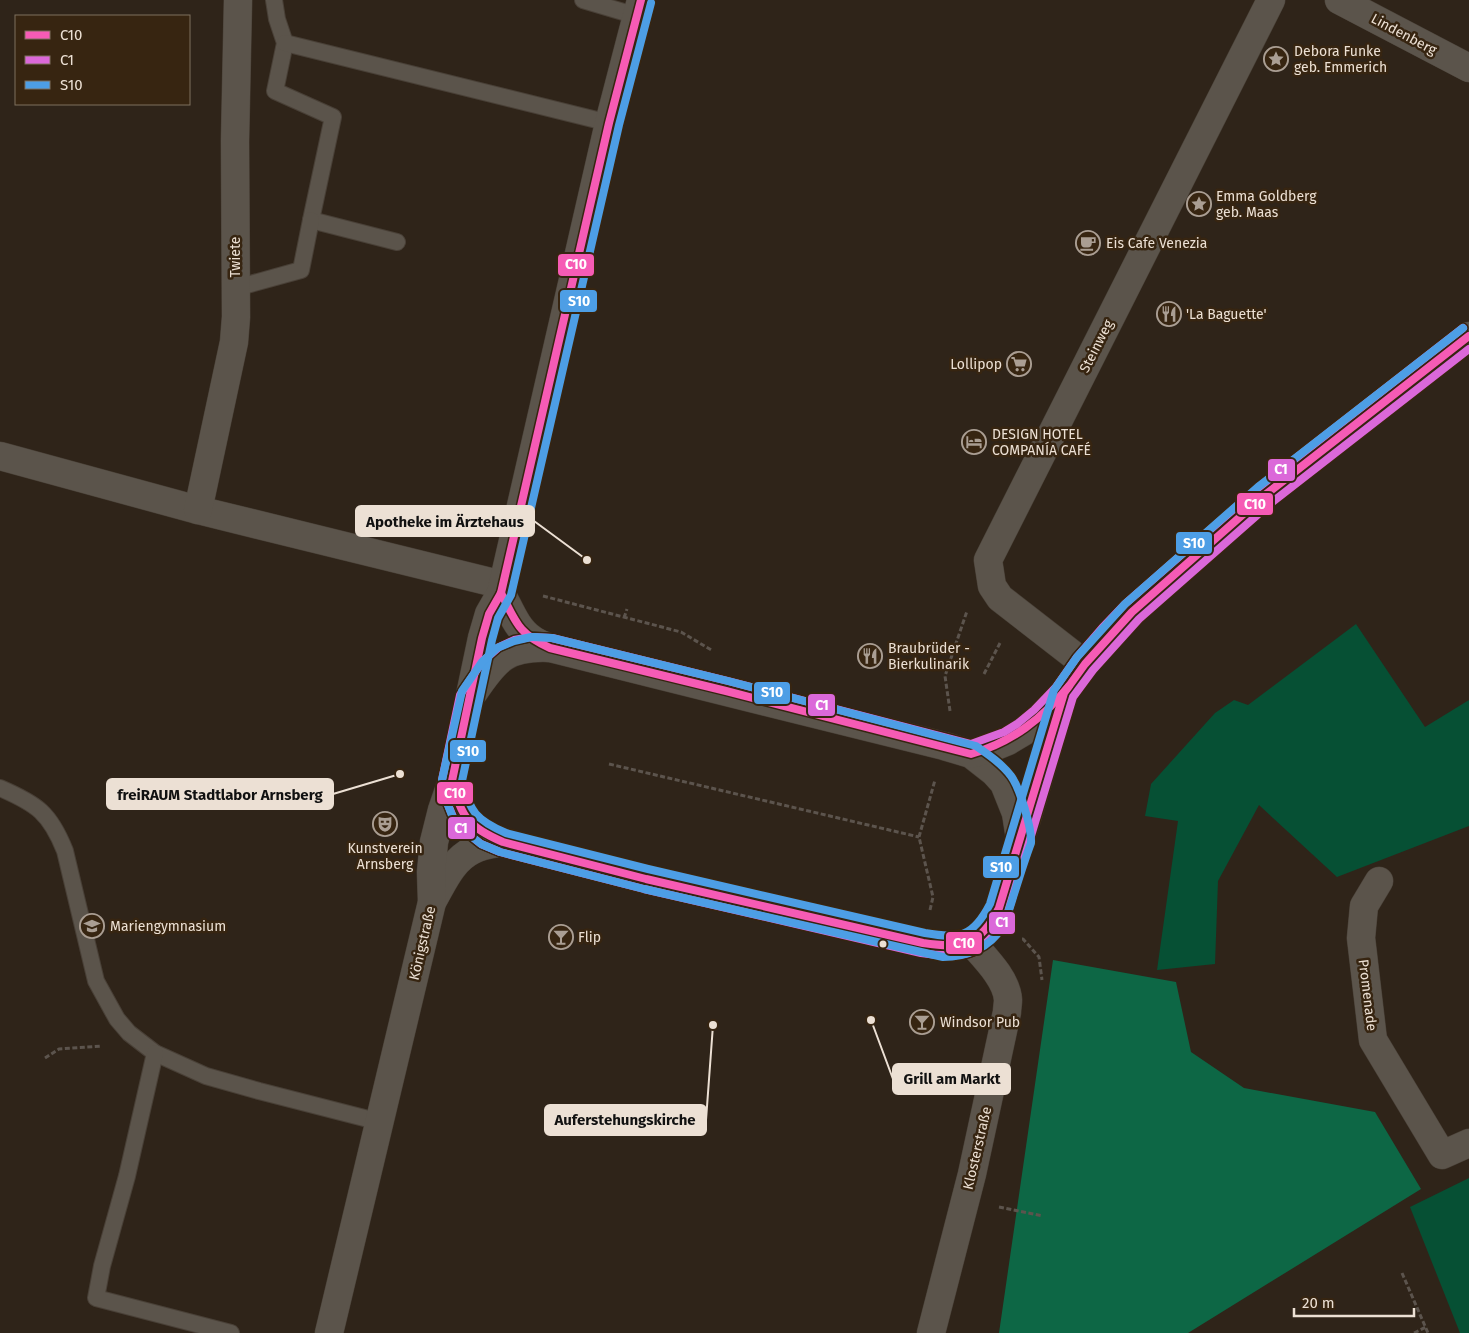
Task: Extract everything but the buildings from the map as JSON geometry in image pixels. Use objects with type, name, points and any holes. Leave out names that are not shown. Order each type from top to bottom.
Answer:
[{"type":"street","name":"Twiete","points":[[198,510],[234,342],[236,317],[235,141],[238,0]]},
{"type":"street","name":"Steinweg","points":[[1085,664],[1000,598],[992,586],[988,560],[1271,0]]},
{"type":"street","name":"Lindenberg","points":[[1339,0],[1469,68]]},
{"type":"street","name":"Königstraße","points":[[329,1333],[432,902],[431,872],[434,842],[452,781],[482,638],[489,614],[502,589],[609,123],[639,8]]},
{"type":"street","points":[[971,754],[986,750],[1008,740],[1023,732],[1041,717],[1064,693],[1085,664],[1132,612],[1265,495],[1469,336]]},
{"type":"street","points":[[0,456],[502,589],[514,619],[522,631],[532,640],[550,648],[971,754],[994,772],[1004,783],[1016,813],[1021,840]]},
{"type":"street","points":[[470,697],[490,668],[504,656],[517,650],[533,647],[550,648]]},
{"type":"street","points":[[452,781],[463,817],[486,836],[503,842],[646,879],[923,943],[945,947],[958,946],[971,942],[985,932],[993,922],[999,908],[1064,693]]},
{"type":"street","points":[[432,902],[448,873],[459,858],[482,846],[503,842]]},
{"type":"street","name":"Promenade","points":[[1379,881],[1364,906],[1361,938],[1373,1040],[1442,1155],[1469,1143]]},
{"type":"street","name":"Klosterstraße","points":[[931,1333],[972,1174],[1007,1012],[1008,998],[1004,984],[971,942]]},
{"type":"lane","points":[[236,288],[300,270],[333,117],[275,90],[285,43],[276,20],[274,0]]},
{"type":"lane","points":[[583,0],[639,8]]},
{"type":"lane","points":[[285,43],[609,123]]},
{"type":"lane","points":[[311,220],[397,242]]},
{"type":"lane","points":[[0,788],[36,806],[49,819],[58,833],[66,851],[96,981],[117,1019],[129,1032],[155,1053],[206,1076],[380,1122]]},
{"type":"lane","points":[[155,1053],[127,1176],[102,1266],[96,1298],[231,1333]]},
{"type":"path","points":[[502,589],[681,632],[721,656]]},
{"type":"path","points":[[923,943],[933,897],[919,837],[951,717],[945,676],[968,608]]},
{"type":"path","points":[[624,618],[627,609]]},
{"type":"path","points":[[984,674],[1000,642]]},
{"type":"path","points":[[609,764],[919,837]]},
{"type":"path","points":[[45,1058],[59,1049],[108,1046],[129,1032]]},
{"type":"path","points":[[994,1206],[1043,1216]]},
{"type":"path","points":[[1402,1273],[1428,1333]]},
{"type":"path","points":[[1414,1333],[1426,1327]]},
{"type":"green space","points":[[1356,624],[1425,727],[1469,700],[1469,826],[1337,877],[1259,805],[1218,881],[1215,964],[1157,970],[1178,821],[1145,816],[1151,784],[1215,713],[1234,700],[1248,705]]},
{"type":"green space","points":[[1053,960],[1176,982],[1191,1052],[1244,1088],[1375,1112],[1421,1189],[1188,1333],[999,1333]]},
{"type":"green space","points":[[1469,1178],[1469,1333],[1460,1333],[1410,1207]]},
{"type":"transit line","name":"C10","points":[[641,0],[609,123],[501,593],[489,614],[482,638],[452,781],[459,804],[468,819],[474,826],[503,842],[646,879],[923,943],[960,945],[969,942],[985,930],[999,908],[1064,693],[1085,664],[1132,612],[1265,495],[1469,336]]},
{"type":"transit line","name":"S10","points":[[651,3],[619,125],[511,595],[498,618],[492,640],[462,781],[468,800],[476,814],[488,824],[506,833],[648,869],[925,933],[948,936],[964,933],[978,923],[990,904],[1054,690],[1077,657],[1125,604],[1258,487],[1463,328]]},
{"type":"transit line","name":"C1","points":[[1463,328],[1259,487],[1125,604],[1077,657],[1056,687],[1034,710],[1004,732],[971,744],[552,638],[531,637],[514,640],[499,647],[482,662],[460,695],[442,780],[446,800],[456,824],[481,844],[500,852],[644,889],[921,953],[951,955],[974,951],[992,937],[1008,912],[1073,697],[1093,670],[1139,619],[1271,503],[1469,349]]},
{"type":"transit line","name":"C10","points":[[501,593],[524,632],[539,643],[550,648],[971,754],[1000,743],[1025,728],[1048,709],[1069,686]]},
{"type":"transit line","name":"S10","points":[[531,637],[497,648],[482,662],[462,691],[442,780],[446,800],[455,823],[481,844],[500,852],[644,889],[943,957],[952,957],[977,950],[991,941],[1002,927],[1031,843],[1030,828],[1025,809],[1011,776],[990,756],[976,746],[728,681],[552,638],[534,637]]},
{"type":"place","name":"Debora Funke geb. Emmerich","points":[[1276,59]]},
{"type":"place","name":"Emma Goldberg geb. Maas","points":[[1199,204]]},
{"type":"place","name":"Eis Cafe Venezia","points":[[1088,243]]},
{"type":"place","name":"'La Baguette'","points":[[1169,314]]},
{"type":"place","name":"Lollipop","points":[[1019,364]]},
{"type":"place","name":"DESIGN HOTEL COMPANÍA CAFÉ","points":[[974,442]]},
{"type":"place","name":"Apotheke im Ärztehaus","points":[[587,560]]},
{"type":"place","name":"Braubrüder - Bierkulinarik","points":[[870,656]]},
{"type":"place","name":"freiRAUM Stadtlabor Arnsberg","points":[[400,774]]},
{"type":"place","name":"Kunstverein Arnsberg","points":[[385,824]]},
{"type":"place","name":"Mariengymnasium","points":[[92,926]]},
{"type":"place","name":"Flip","points":[[561,937]]},
{"type":"place","name":"Grill am Markt","points":[[871,1020]]},
{"type":"place","name":"Windsor Pub","points":[[922,1022]]},
{"type":"place","name":"Auferstehungskirche","points":[[713,1025]]}]
